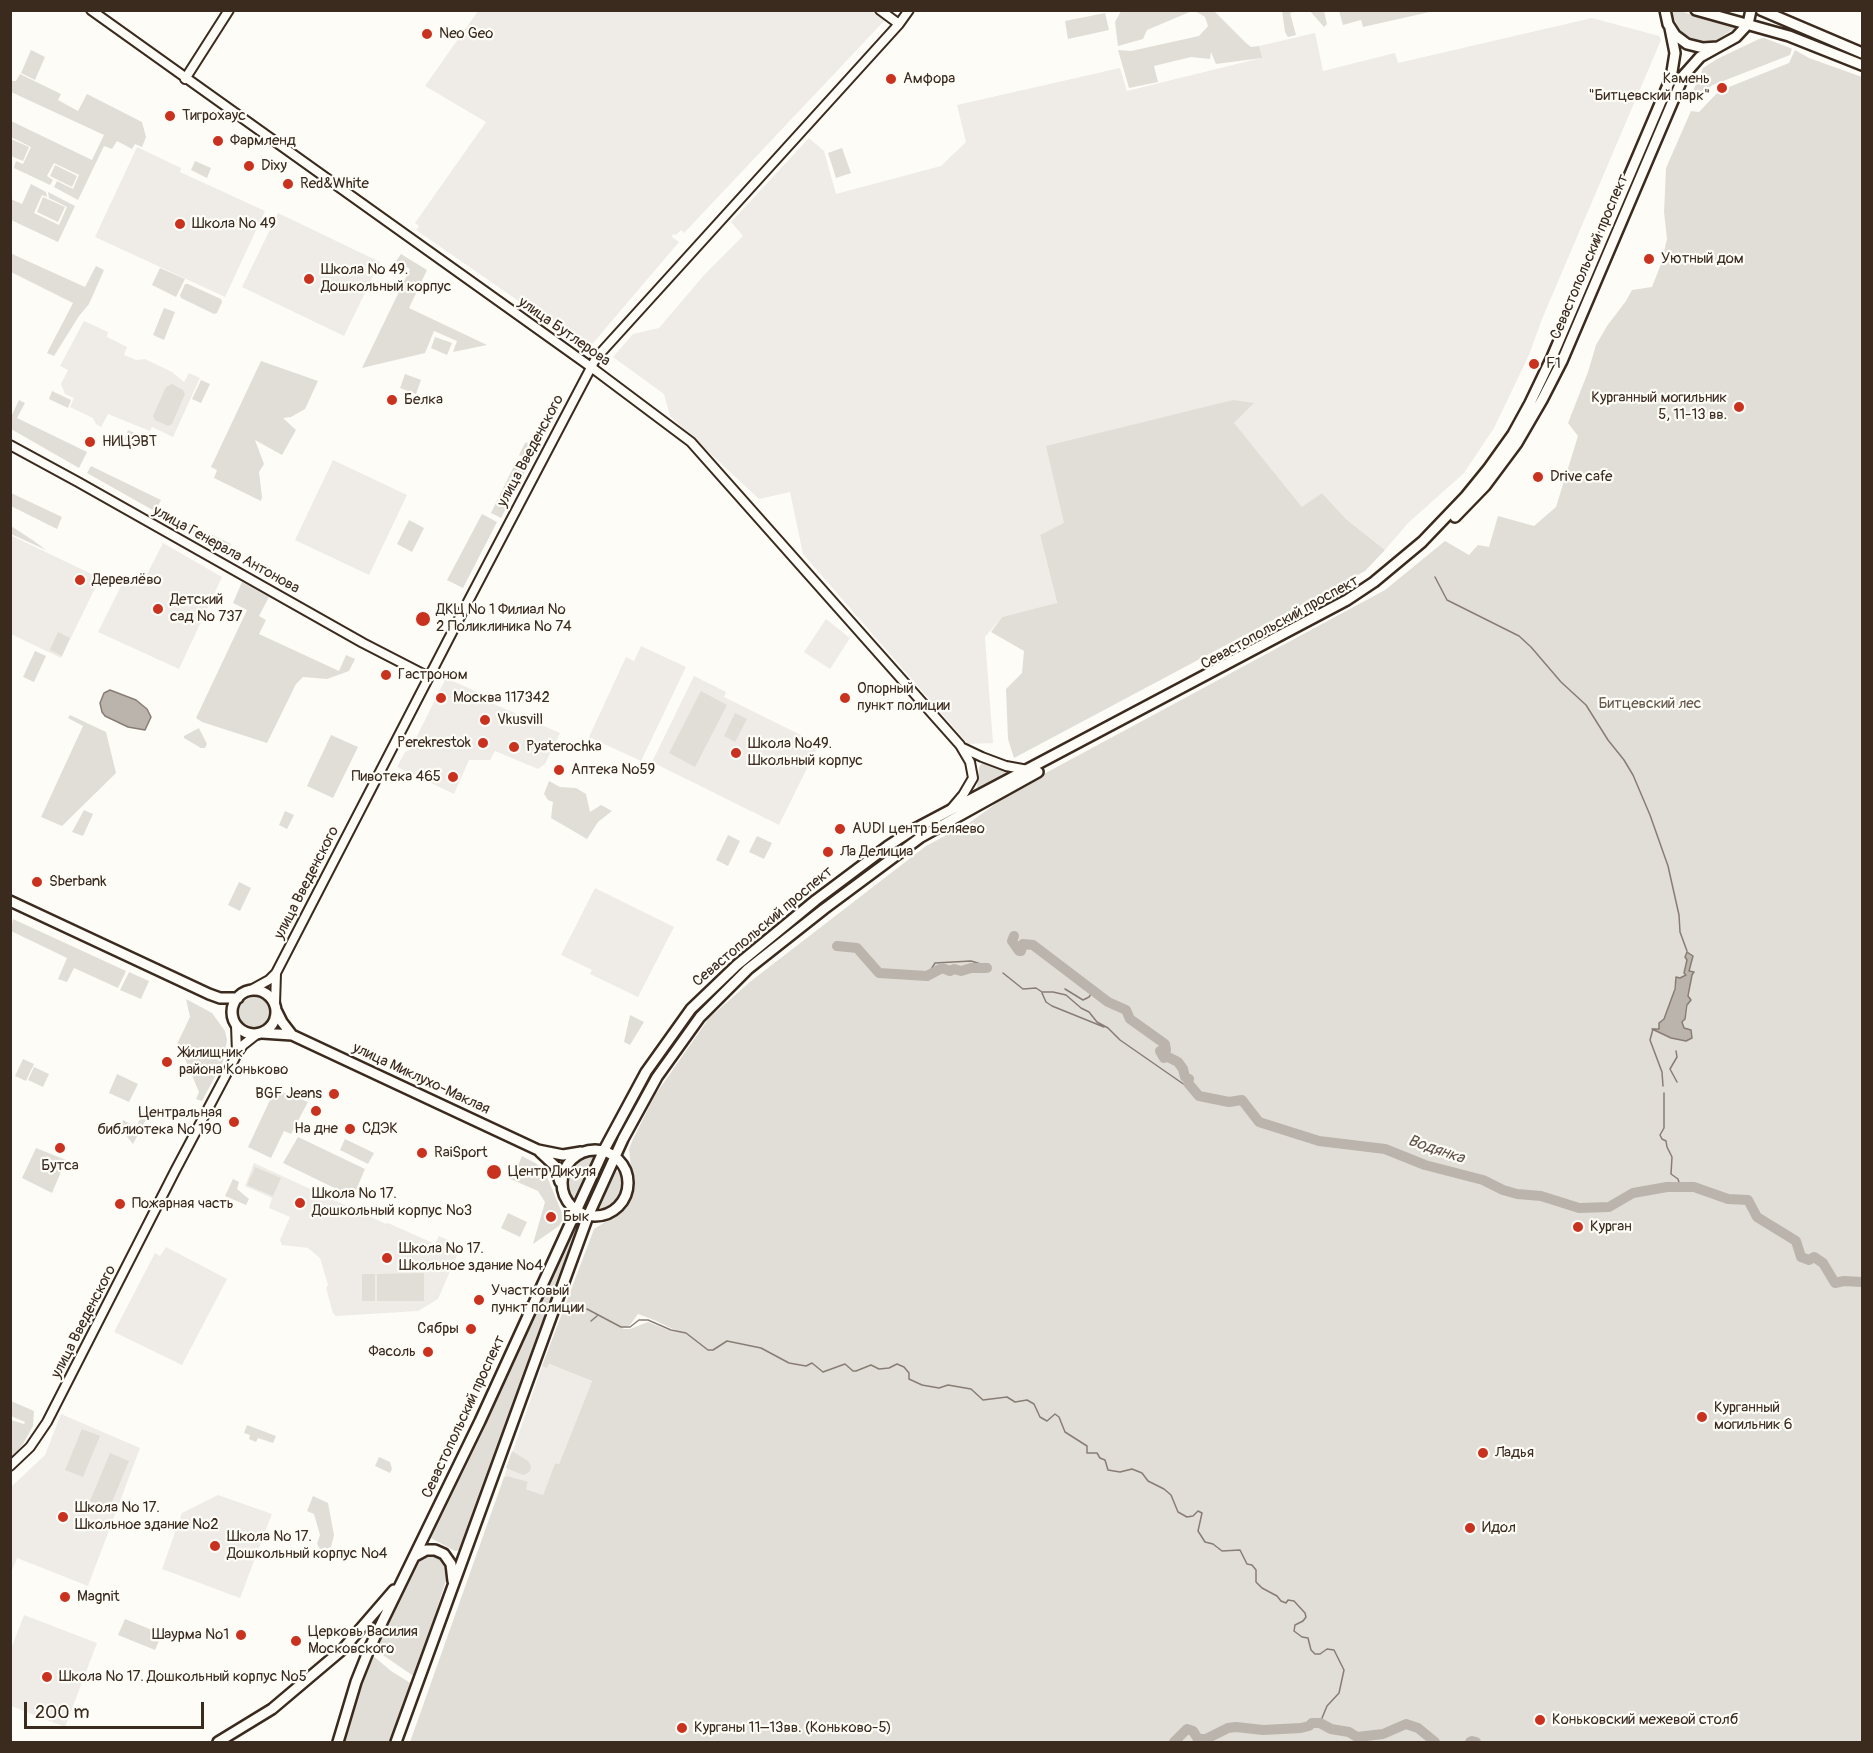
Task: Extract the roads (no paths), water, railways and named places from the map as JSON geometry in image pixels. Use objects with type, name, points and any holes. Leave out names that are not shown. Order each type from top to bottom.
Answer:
[{"type":"main road","name":"Севастопольский проспект","points":[[338,1743],[356,1682],[480,1421],[604,1150],[646,1072],[691,1009],[737,965],[888,846],[951,810],[1347,600],[1374,582],[1422,542],[1466,496],[1513,434],[1552,357],[1671,78],[1676,53],[1665,10]]},
{"type":"main road","points":[[1696,10],[1789,36],[1863,65]]},
{"type":"main road","points":[[1748,24],[1751,10]]},
{"type":"main road","points":[[1761,10],[1863,53]]},
{"type":"main road","name":"Севастопольский проспект","points":[[396,1743],[588,1216],[616,1155],[657,1077],[700,1017],[748,969],[893,856],[950,820],[1351,603],[1377,586],[1426,547],[1485,486],[1517,443],[1542,400],[1566,351],[1684,75],[1700,57],[1736,37],[1748,24]]},
{"type":"main road","points":[[1670,28],[1687,44],[1703,48],[1718,47]]},
{"type":"main road","points":[[10,901],[209,994],[220,998],[238,998]]},
{"type":"main road","points":[[235,1022],[233,1008],[238,998],[249,991],[261,991],[267,994],[292,1035]]},
{"type":"main road","points":[[209,994],[245,1033],[260,1034],[273,1024],[275,1007]]},
{"type":"main road","name":"улица Миклухо-Маклая","points":[[260,1034],[292,1035],[538,1150],[563,1155],[589,1150],[604,1150]]},
{"type":"main road","name":"улица Миклухо-Маклая","points":[[538,1150],[555,1166],[565,1198],[576,1210]]},
{"type":"main road","points":[[576,1210],[588,1216],[605,1216],[613,1212],[622,1202],[627,1188],[626,1175],[616,1155],[604,1150]]},
{"type":"main road","points":[[563,1190],[563,1174],[575,1156],[581,1152]]},
{"type":"main road","points":[[413,1559],[426,1550],[435,1550],[444,1554],[452,1568],[453,1586]]},
{"type":"main road","points":[[218,1743],[272,1709],[343,1649],[405,1577]]},
{"type":"street","name":"улица Бутлерова","points":[[91,10],[591,367],[691,442],[960,745],[970,762],[973,778],[951,810]]},
{"type":"street","points":[[185,79],[229,10]]},
{"type":"street","points":[[880,10],[899,24]]},
{"type":"street","name":"улица Введенского","points":[[249,991],[269,980],[276,973],[596,358],[899,24],[909,10]]},
{"type":"street","name":"улица Генерала Антонова","points":[[10,446],[99,493],[363,643],[429,677]]},
{"type":"street","name":"улица Бутлерова","points":[[960,745],[1006,766],[1029,770]]},
{"type":"street","name":"Севастопольский проспект","points":[[847,877],[855,878],[854,886]]},
{"type":"street","name":"улица Введенского","points":[[275,1007],[276,973]]},
{"type":"street","name":"улица Введенского","points":[[235,1022],[237,1054]]},
{"type":"street","name":"улица Введенского","points":[[10,1466],[30,1447],[54,1409],[237,1054],[243,1045],[260,1034]]},
{"type":"waterway","points":[[1435,577],[1447,600],[1519,636],[1531,647],[1561,682],[1586,705],[1624,760],[1650,815],[1668,866],[1679,915],[1680,932],[1687,951]]},
{"type":"waterway","name":"Водянка","points":[[1014,936],[1012,941],[1019,951],[1023,944],[1033,945],[1108,1002],[1126,1010],[1130,1019],[1165,1044],[1166,1050],[1160,1051],[1164,1058],[1168,1057],[1178,1062],[1185,1077],[1189,1079],[1188,1083],[1199,1096],[1229,1102],[1242,1100],[1259,1122],[1319,1141],[1385,1149],[1425,1165],[1483,1180],[1503,1190],[1541,1196],[1579,1208],[1609,1207],[1633,1193],[1667,1187],[1694,1187],[1728,1199],[1748,1200],[1757,1217],[1796,1241],[1801,1257],[1809,1260],[1814,1257],[1823,1263],[1835,1283],[1862,1282]]},
{"type":"waterway","name":"Водянка","points":[[837,946],[857,948],[879,973],[927,976],[942,968],[950,971],[987,968]]},
{"type":"waterway","points":[[927,976],[935,963],[971,961],[987,968]]},
{"type":"waterway","name":"Водянка","points":[[1003,973],[1023,989],[1036,988],[1042,992],[1066,995],[1120,1040],[1192,1090]]},
{"type":"waterway","points":[[1065,989],[1083,1000],[1093,991]]},
{"type":"waterway","points":[[1042,993],[1046,1002],[1052,1006],[1104,1027]]},
{"type":"waterway","points":[[1653,1029],[1650,1040],[1662,1072],[1663,1086]]},
{"type":"waterway","points":[[1676,1051],[1677,1057],[1670,1069],[1677,1082]]},
{"type":"waterway","points":[[1664,1093],[1664,1128],[1660,1135],[1666,1141],[1672,1157],[1671,1174],[1678,1179],[1680,1186]]},
{"type":"waterway","points":[[587,1309],[621,1327],[630,1327],[639,1320],[648,1320],[671,1330],[686,1333],[708,1350],[713,1350],[727,1341],[761,1348],[789,1363],[806,1366],[812,1363],[823,1372],[845,1364],[853,1371],[871,1365],[879,1369],[897,1364],[909,1373],[909,1379],[922,1385],[939,1388],[948,1385],[971,1389],[983,1400],[1007,1397],[1015,1402],[1027,1400],[1034,1404],[1040,1417],[1047,1421],[1055,1414],[1059,1417],[1065,1432],[1087,1446],[1087,1453],[1097,1453],[1105,1460],[1108,1470],[1120,1472],[1132,1469],[1142,1473],[1148,1481],[1171,1495],[1178,1512],[1187,1517],[1193,1516],[1198,1511],[1202,1513],[1198,1531],[1205,1542],[1213,1544],[1222,1551],[1240,1550],[1247,1564],[1252,1565],[1256,1570],[1256,1582],[1262,1588],[1277,1596],[1281,1601],[1286,1603],[1288,1600],[1294,1601],[1305,1613],[1306,1617],[1295,1625],[1294,1631],[1308,1638],[1311,1650],[1315,1654],[1320,1654],[1327,1649],[1334,1650],[1344,1670],[1339,1693],[1327,1706],[1320,1723]]},
{"type":"waterway","points":[[591,1321],[597,1316]]},
{"type":"waterway","points":[[1174,1742],[1187,1729],[1193,1731],[1198,1739],[1206,1739],[1228,1728],[1263,1730],[1301,1728],[1312,1723],[1320,1723],[1331,1729],[1349,1732],[1357,1737],[1383,1734],[1406,1724],[1418,1728],[1435,1742]]},
{"type":"waterway","points":[[1470,1742],[1476,1742]]},
{"type":"place","name":"Neo Geo","points":[[427,34]]},
{"type":"place","name":"Амфора","points":[[891,79]]},
{"type":"place","name":"Камень \"Битцевский парк\"","points":[[1722,88]]},
{"type":"place","name":"Тигрохаус","points":[[170,116]]},
{"type":"place","name":"Фармленд","points":[[218,141]]},
{"type":"place","name":"Dixy","points":[[249,166]]},
{"type":"place","name":"Red&White","points":[[288,184]]},
{"type":"place","name":"Школа № 49","points":[[180,224]]},
{"type":"place","name":"Уютный дом","points":[[1649,259]]},
{"type":"place","name":"Школа № 49. Дошкольный корпус","points":[[309,279]]},
{"type":"place","name":"F1","points":[[1534,364]]},
{"type":"place","name":"Белка","points":[[392,400]]},
{"type":"place","name":"Курганный могильник 5, 11-13 вв.","points":[[1739,407]]},
{"type":"place","name":"НИЦЭВТ","points":[[90,442]]},
{"type":"place","name":"Drive cafe","points":[[1538,477]]},
{"type":"place","name":"Деревлёво","points":[[80,580]]},
{"type":"place","name":"Детский сад № 737","points":[[158,609]]},
{"type":"place","name":"ДКЦ № 1 Филиал № 2 Поликлиника № 74","points":[[423,619]]},
{"type":"place","name":"Гастроном","points":[[386,675]]},
{"type":"place","name":"Москва 117342","points":[[441,698]]},
{"type":"place","name":"Опорный пункт полиции","points":[[845,698]]},
{"type":"place","name":"Vkusvill","points":[[485,720]]},
{"type":"place","name":"Perekrestok","points":[[483,743]]},
{"type":"place","name":"Pyaterochka","points":[[514,747]]},
{"type":"place","name":"Школа №49. Школьный корпус","points":[[736,753]]},
{"type":"place","name":"Аптека №59","points":[[559,770]]},
{"type":"place","name":"Пивотека 465","points":[[453,777]]},
{"type":"place","name":"AUDI центр Беляево","points":[[840,829]]},
{"type":"place","name":"Ла Делициа","points":[[828,852]]},
{"type":"place","name":"Sberbank","points":[[37,882]]},
{"type":"place","name":"Жилищник района Коньково","points":[[167,1062]]},
{"type":"place","name":"BGF Jeans","points":[[334,1094]]},
{"type":"place","name":"На дне","points":[[316,1111]]},
{"type":"place","name":"Центральная библиотека № 190","points":[[234,1122]]},
{"type":"place","name":"СДЭК","points":[[350,1129]]},
{"type":"place","name":"Бутса","points":[[60,1148]]},
{"type":"place","name":"RaiSport","points":[[422,1153]]},
{"type":"place","name":"Центр Дикуля","points":[[494,1172]]},
{"type":"place","name":"Школа № 17. Дошкольный корпус №3","points":[[300,1203]]},
{"type":"place","name":"Пожарная часть","points":[[120,1204]]},
{"type":"place","name":"Бык","points":[[551,1217]]},
{"type":"place","name":"Курган","points":[[1578,1227]]},
{"type":"place","name":"Школа № 17. Школьное здание №4","points":[[387,1258]]},
{"type":"place","name":"Участковый пункт полиции","points":[[479,1300]]},
{"type":"place","name":"Сябры","points":[[471,1329]]},
{"type":"place","name":"Фасоль","points":[[428,1352]]},
{"type":"place","name":"Курганный могильник 6","points":[[1702,1417]]},
{"type":"place","name":"Ладья","points":[[1483,1453]]},
{"type":"place","name":"Школа № 17. Школьное здание №2","points":[[63,1517]]},
{"type":"place","name":"Идол","points":[[1470,1528]]},
{"type":"place","name":"Школа № 17. Дошкольный корпус №4","points":[[215,1546]]},
{"type":"place","name":"Magnit","points":[[65,1597]]},
{"type":"place","name":"Шаурма №1","points":[[241,1635]]},
{"type":"place","name":"Церковь Василия Московского","points":[[296,1641]]},
{"type":"place","name":"Школа № 17. Дошкольный корпус №5","points":[[47,1677]]},
{"type":"place","name":"Коньковский межевой столб","points":[[1540,1720]]},
{"type":"place","name":"Курганы 11–13вв. (Коньково-5)","points":[[682,1728]]},
{"type":"park label","name":"Битцевский лес","points":[[1650,704]]}]
